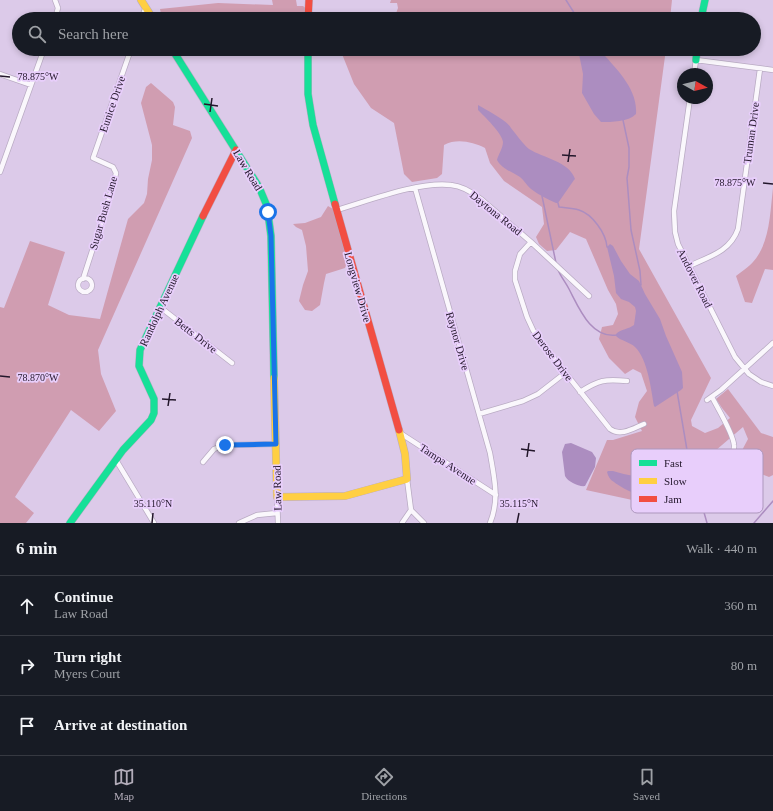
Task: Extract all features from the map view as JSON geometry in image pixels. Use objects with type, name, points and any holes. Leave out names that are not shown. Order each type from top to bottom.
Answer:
[{"type":"street","points":[[55,0],[58,8],[57,12]]},
{"type":"street","points":[[141,0],[149,12]]},
{"type":"street","points":[[308,12],[309,0]]},
{"type":"street","points":[[703,12],[705,0]]},
{"type":"street","points":[[144,12],[146,7]]},
{"type":"street","points":[[0,170],[41,56]]},
{"type":"street","name":"Eunice Drive","points":[[93,158],[129,56]]},
{"type":"street","name":"Law Road","points":[[176,56],[263,195],[269,218],[271,236],[278,523]]},
{"type":"street","name":"Longview Drive","points":[[308,56],[307,78],[309,105],[313,125],[400,433],[405,454],[411,510]]},
{"type":"street","points":[[695,68],[696,56]]},
{"type":"street","points":[[696,60],[773,70]]},
{"type":"street","name":"Truman Drive","points":[[689,266],[723,251],[729,245],[738,230],[760,69]]},
{"type":"street","points":[[0,74],[31,85]]},
{"type":"street","name":"Andover Road","points":[[689,104],[674,220],[678,244],[730,348],[744,369],[761,382],[773,386]]},
{"type":"street","name":"Randolph Avenue","points":[[70,523],[123,450],[151,420],[155,412],[154,400],[139,368],[140,350],[207,207],[236,150]]},
{"type":"street","name":"Sugar Bush Lane","points":[[83,279],[116,173],[113,167],[93,158]]},
{"type":"street","name":"Daytona Road","points":[[337,210],[415,188],[443,184],[452,185],[469,191],[482,199],[589,296]]},
{"type":"street","name":"Raynor Drive","points":[[415,188],[490,453],[495,478],[496,495],[490,523]]},
{"type":"street","name":"Derose Drive","points":[[531,242],[524,249],[518,260],[515,271],[515,280],[533,330],[580,392],[613,431],[622,433],[644,424]]},
{"type":"street","name":"Betts Drive","points":[[160,307],[232,363]]},
{"type":"street","points":[[734,449],[734,444],[730,433],[710,398],[773,343]]},
{"type":"street","points":[[479,414],[523,401],[538,394],[565,373]]},
{"type":"street","points":[[580,392],[593,384],[604,380],[626,381]]},
{"type":"street","name":"Tampa Avenue","points":[[400,433],[496,495]]},
{"type":"street","points":[[203,462],[214,449],[225,445],[276,444]]},
{"type":"street","points":[[116,460],[154,523]]},
{"type":"street","points":[[277,497],[345,496],[407,479]]},
{"type":"street","points":[[402,523],[411,510],[424,523]]},
{"type":"street","points":[[239,523],[257,515],[278,513]]},
{"type":"shaded area","points":[[272,0],[296,0],[297,6],[303,6],[307,9],[307,12],[161,12],[160,9],[218,3],[273,5]]},
{"type":"shaded area","points":[[391,0],[672,0],[671,12],[397,12],[398,8],[397,3],[390,3]]},
{"type":"shaded area","points":[[343,56],[665,56],[639,249],[711,378],[691,420],[692,426],[705,433],[718,428],[730,418],[716,399],[728,389],[761,433],[773,437],[773,475],[769,477],[763,475],[763,449],[743,449],[748,439],[743,427],[717,449],[631,449],[631,500],[586,490],[607,440],[613,440],[642,431],[635,417],[639,402],[647,391],[641,373],[633,369],[625,374],[609,358],[599,339],[602,327],[613,325],[618,314],[616,304],[608,290],[586,239],[570,232],[556,250],[547,251],[539,244],[536,237],[544,224],[542,207],[504,181],[490,163],[485,148],[475,144],[460,141],[444,145],[442,174],[437,178],[412,182],[404,174],[394,123],[371,108],[354,84]]},
{"type":"shaded area","points":[[579,56],[605,56],[629,87],[636,105],[636,114],[629,119],[615,122],[601,122],[594,114],[582,93],[583,74]]},
{"type":"shaded area","points":[[151,83],[173,102],[175,107],[173,125],[190,131],[192,138],[98,350],[101,374],[116,411],[99,431],[71,410],[15,497],[34,513],[26,523],[0,523],[0,307],[4,308],[30,241],[65,252],[48,305],[69,315],[100,319],[128,219],[144,203],[147,194],[152,160],[152,145],[141,103],[146,87]]},
{"type":"shaded area","points":[[478,105],[506,122],[529,149],[562,164],[572,173],[575,179],[558,203],[549,200],[534,191],[520,177],[504,168],[499,163],[497,160],[503,144],[502,138],[478,110]]},
{"type":"shaded area","points":[[773,188],[773,270],[765,269],[752,303],[745,302],[736,276],[751,264],[763,246],[770,217]]},
{"type":"shaded area","points":[[328,206],[333,209],[345,248],[345,268],[326,274],[320,305],[312,311],[305,310],[299,301],[308,271],[306,246],[302,230],[293,224],[305,223],[321,217]]},
{"type":"shaded area","points":[[610,244],[613,246],[630,274],[639,281],[660,319],[682,372],[683,388],[655,407],[643,359],[633,345],[616,336],[618,332],[634,325],[636,311],[635,307],[629,302],[621,299],[616,293],[614,276],[607,247]]},
{"type":"shaded area","points":[[571,443],[592,452],[596,458],[595,467],[585,486],[574,484],[565,476],[562,452],[565,444]]},
{"type":"shaded area","points":[[613,471],[631,475],[631,492],[611,480],[607,472]]},
{"type":"waterway","points":[[566,0],[574,12]]},
{"type":"waterway","points":[[624,119],[629,148],[629,167],[627,178],[631,230],[640,271],[641,285],[639,285]]},
{"type":"waterway","points":[[542,196],[556,263]]},
{"type":"waterway","points":[[558,203],[559,207],[579,210],[589,216],[598,225],[608,247]]},
{"type":"waterway","points":[[558,270],[587,321],[600,332],[608,335],[617,335]]},
{"type":"waterway","points":[[677,391],[687,449]]},
{"type":"waterway","points":[[763,513],[773,501]]},
{"type":"waterway","points":[[704,513],[707,523]]},
{"type":"waterway","points":[[754,523],[763,513]]},
{"type":"traffic: fast","points":[[702,12],[705,0]]},
{"type":"traffic: fast","points":[[176,56],[259,187],[267,206],[271,236],[274,378]]},
{"type":"traffic: fast","points":[[308,56],[308,94],[313,125],[335,204]]},
{"type":"traffic: fast","points":[[696,56],[696,60]]},
{"type":"traffic: fast","points":[[70,523],[123,450],[151,420],[154,413],[154,399],[139,366],[140,350],[203,216]]},
{"type":"traffic: slow","points":[[141,0],[149,12]]},
{"type":"traffic: slow","points":[[274,378],[277,497],[345,496],[407,479],[405,454],[399,430]]},
{"type":"traffic: jam","points":[[308,12],[309,0]]},
{"type":"traffic: jam","points":[[203,216],[236,150]]},
{"type":"traffic: jam","points":[[335,204],[399,430]]},
{"type":"route","points":[[225,445],[276,444],[271,236],[268,212]]}]
